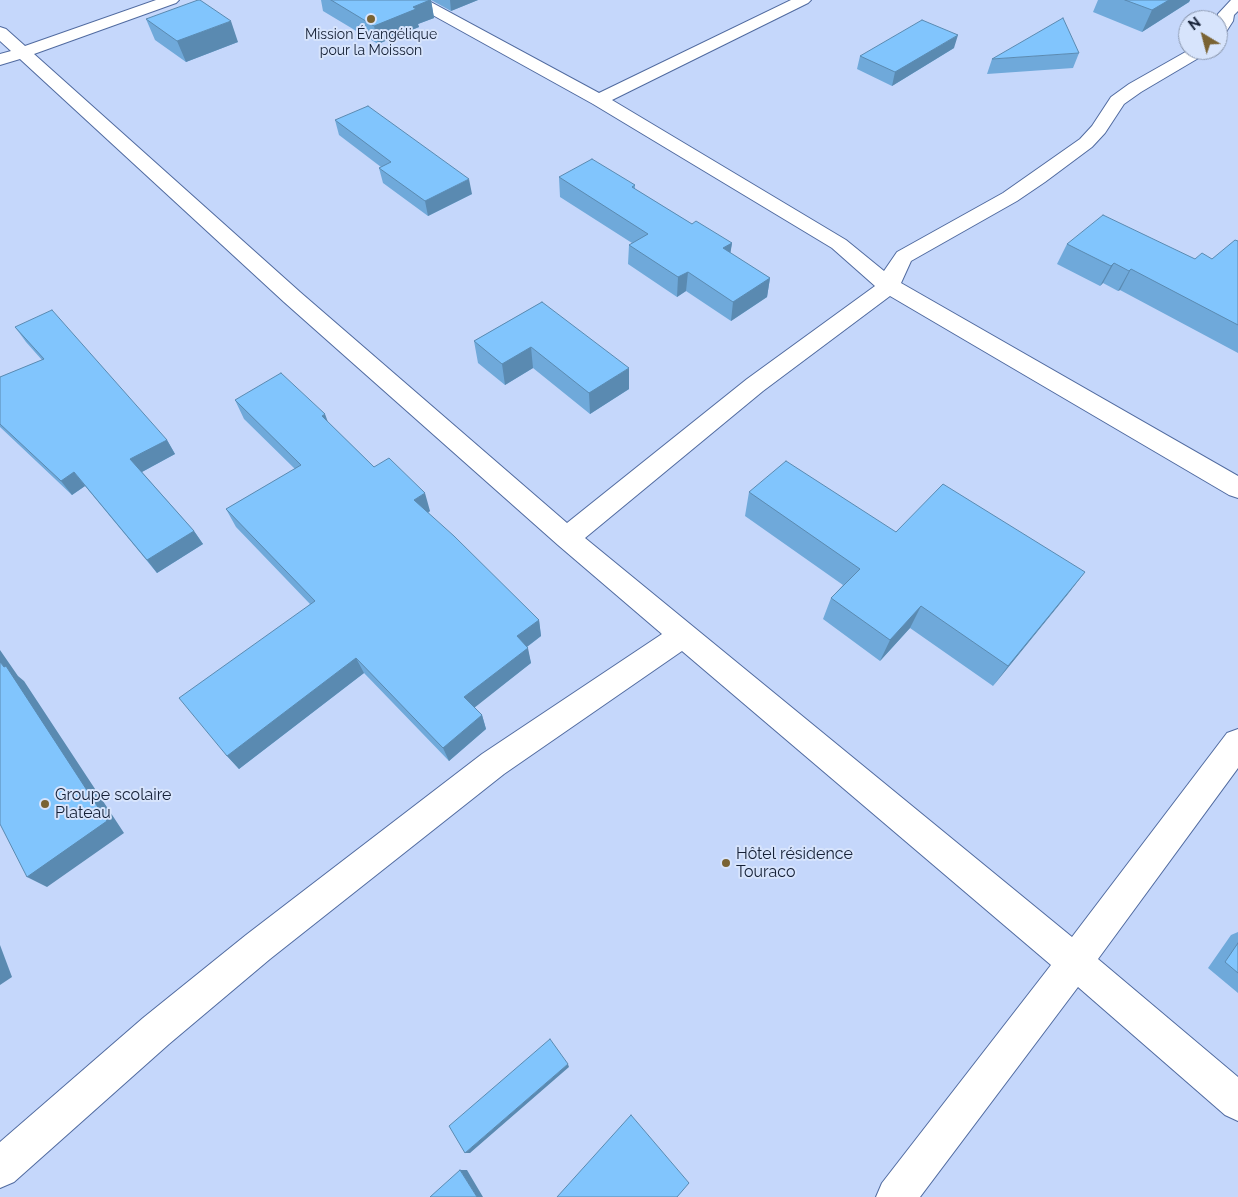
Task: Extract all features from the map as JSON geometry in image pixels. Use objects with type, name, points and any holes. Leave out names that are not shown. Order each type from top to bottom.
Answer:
[{"type":"street","points":[[11,56],[171,0]]},
{"type":"street","points":[[416,0],[599,100],[839,244],[889,286],[1238,488]]},
{"type":"street","points":[[599,100],[803,0]]},
{"type":"street","points":[[1228,12],[1238,2]]},
{"type":"street","points":[[0,32],[11,56],[292,297],[567,538],[682,636],[1075,962],[1238,1102]]},
{"type":"street","points":[[567,538],[755,385],[889,286],[904,257],[1010,197],[1038,178],[1086,143],[1099,129],[1117,101],[1135,88],[1184,60]]},
{"type":"street","points":[[0,1168],[156,1030],[258,947],[438,806],[493,764],[682,636]]},
{"type":"street","points":[[896,1197],[1075,962],[1238,743]]},
{"type":"building","points":[[198,0],[231,21],[177,41],[146,19]]},
{"type":"building","points":[[331,0],[430,0],[413,7],[416,9],[374,26]]},
{"type":"building","points":[[1125,0],[1169,0],[1152,10]]},
{"type":"building","points":[[1063,18],[1079,53],[992,59]]},
{"type":"building","points":[[922,20],[958,35],[895,72],[860,56]]},
{"type":"building","points":[[368,106],[469,179],[425,201],[379,168],[391,162],[335,120]]},
{"type":"building","points":[[592,159],[635,185],[632,187],[692,224],[696,221],[732,243],[723,248],[770,278],[733,302],[688,272],[678,277],[629,245],[648,234],[559,177]]},
{"type":"building","points":[[1103,215],[1195,259],[1202,253],[1212,259],[1235,240],[1238,241],[1238,325],[1131,269],[1129,271],[1114,263],[1111,266],[1067,244]]},
{"type":"building","points":[[542,302],[629,368],[589,393],[531,347],[502,364],[474,341]]},
{"type":"building","points":[[52,310],[167,440],[130,459],[194,531],[147,560],[74,472],[61,481],[0,424],[0,377],[44,359],[15,327]]},
{"type":"building","points":[[281,373],[325,414],[322,416],[374,467],[389,458],[425,493],[414,500],[454,536],[539,620],[517,636],[528,648],[464,697],[482,715],[443,748],[356,658],[227,756],[179,698],[315,601],[226,509],[301,465],[235,400]]},
{"type":"building","points":[[786,461],[896,532],[943,484],[1085,572],[1008,666],[921,606],[890,640],[831,598],[860,569],[749,492]]},
{"type":"building","points":[[0,662],[4,667],[6,666],[107,821],[27,877],[0,824]]},
{"type":"building","points":[[1238,943],[1238,973],[1225,962]]},
{"type":"building","points":[[550,1039],[568,1064],[465,1153],[449,1126]]},
{"type":"building","points":[[631,1115],[689,1183],[677,1197],[557,1197]]},
{"type":"building","points":[[460,1170],[477,1197],[430,1197]]},
{"type":"place","name":"Mission Évangélique pour la Moisson","points":[[371,19]]},
{"type":"place","name":"Groupe scolaire Plateau","points":[[45,804]]},
{"type":"place","name":"Hôtel résidence Touraco","points":[[726,863]]}]
